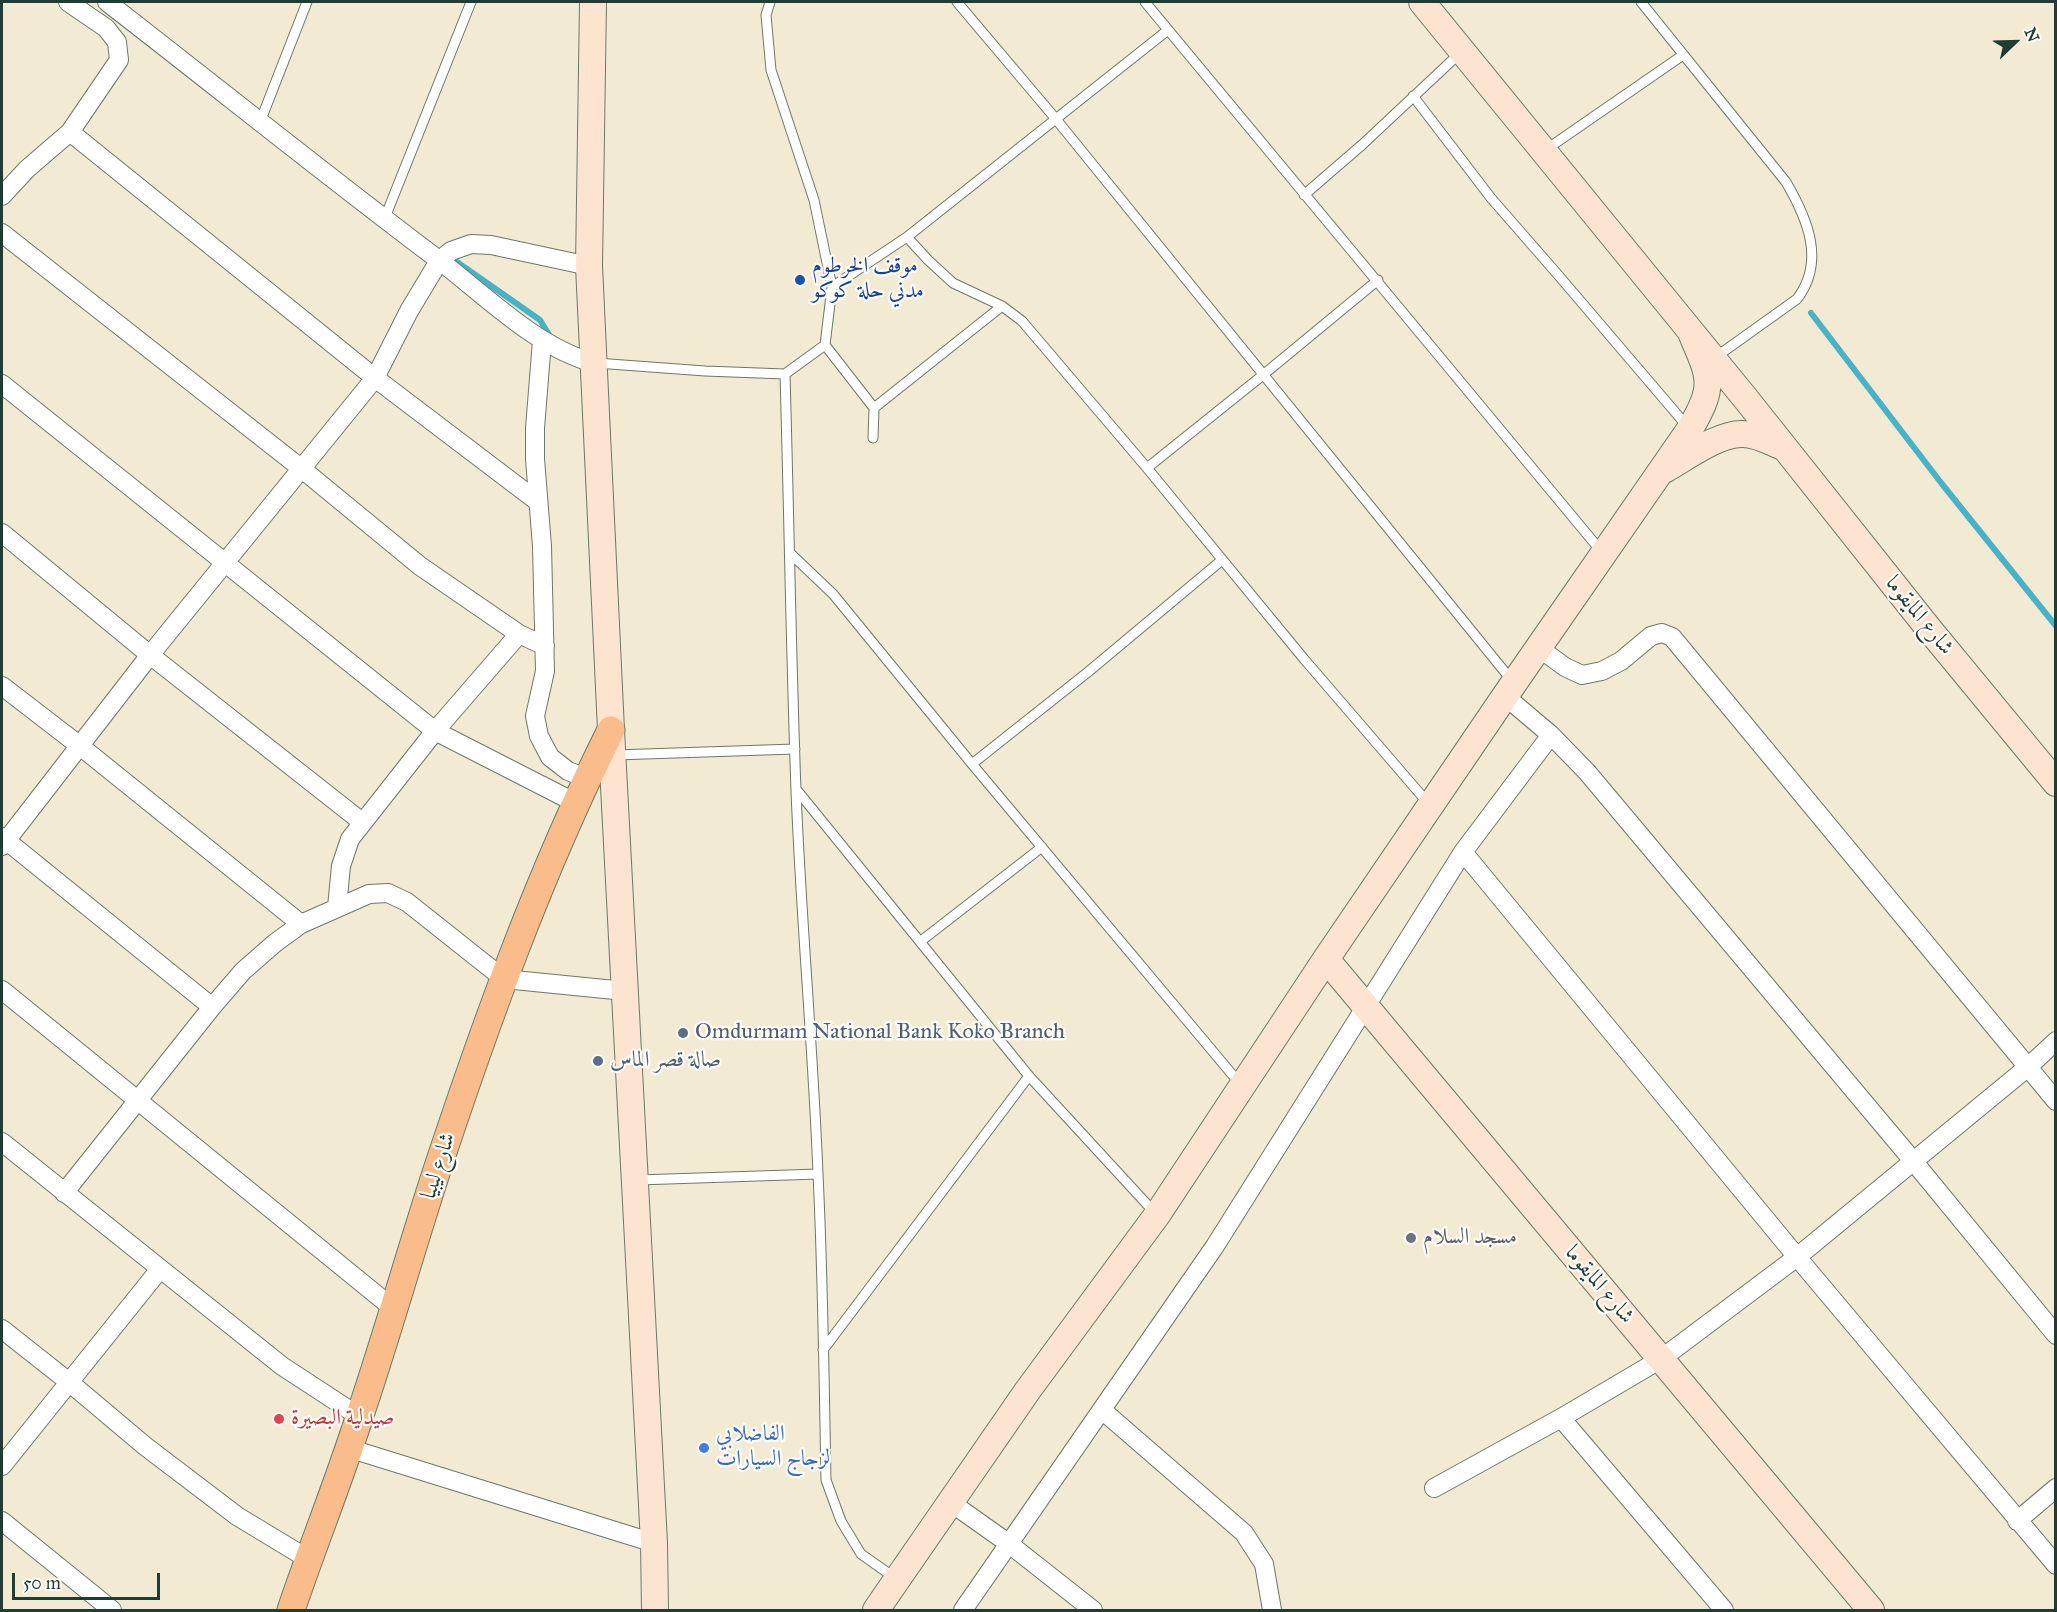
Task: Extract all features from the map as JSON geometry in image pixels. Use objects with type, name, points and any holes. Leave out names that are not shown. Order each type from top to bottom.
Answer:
[{"type":"main road","points":[[593,2],[589,266],[654,1544],[655,1611]]},
{"type":"main road","points":[[876,1611],[1028,1390],[1157,1215],[1326,959],[1510,689],[1664,470],[1707,398],[1706,366],[1692,335],[1422,2]]},
{"type":"main road","name":"شارع المايقوما","points":[[1692,335],[2055,783]]},
{"type":"main road","points":[[1664,470],[1726,436],[1743,434],[1760,437],[1784,447]]},
{"type":"main road","name":"شارع ليبيا","points":[[291,1611],[360,1417],[436,1172],[504,979],[586,778],[612,743]]},
{"type":"main road","name":"شارع المايقوما","points":[[1326,959],[1871,1611]]},
{"type":"street","points":[[2,196],[27,169],[70,132],[119,60],[117,42],[106,28],[68,2]]},
{"type":"street","points":[[107,2],[384,221],[542,341],[575,358],[594,363]]},
{"type":"street","points":[[70,132],[375,378],[537,501]]},
{"type":"street","points":[[2,233],[302,469],[420,566],[519,634],[545,646]]},
{"type":"street","points":[[212,1007],[3,841],[150,655],[375,378],[408,311],[439,261],[451,251],[471,244],[491,245],[589,266]]},
{"type":"street","points":[[542,341],[535,428],[537,501],[542,546],[545,671],[535,716],[539,736],[550,757],[568,771],[586,778]]},
{"type":"street","points":[[2,384],[435,730],[576,803]]},
{"type":"street","points":[[2,533],[150,655],[362,822]]},
{"type":"street","points":[[1539,648],[1565,667],[1582,675],[1602,671],[1622,661],[1652,636],[1662,633],[1672,637],[2055,1101]]},
{"type":"street","points":[[337,907],[340,866],[350,839],[435,730],[519,634]]},
{"type":"street","points":[[2,686],[301,924]]},
{"type":"street","points":[[1510,689],[1587,772],[1914,1162],[2055,1335]]},
{"type":"street","points":[[963,1611],[1215,1246],[1463,852],[1551,735]]},
{"type":"street","points":[[1463,852],[2055,1565]]},
{"type":"street","points":[[64,1193],[212,1007],[243,972],[275,942],[301,924],[369,894],[388,893],[407,903],[504,979],[625,991]]},
{"type":"street","points":[[2,990],[394,1309]]},
{"type":"street","points":[[1434,1488],[1561,1418],[1661,1359],[1797,1257],[1914,1162],[2055,1041]]},
{"type":"street","points":[[2,1142],[282,1366],[360,1417]]},
{"type":"street","points":[[2,1466],[160,1269]]},
{"type":"street","points":[[2,1329],[145,1446],[237,1516],[308,1559]]},
{"type":"street","points":[[1102,1410],[1244,1533],[1264,1564],[1272,1611]]},
{"type":"street","points":[[1561,1418],[1724,1611]]},
{"type":"street","points":[[348,1448],[654,1544]]},
{"type":"street","points":[[2017,1521],[2055,1488]]},
{"type":"street","points":[[950,1502],[1008,1543],[1093,1611]]},
{"type":"street","points":[[2,1521],[112,1611]]},
{"type":"lane","points":[[260,123],[307,2]]},
{"type":"lane","points":[[384,221],[471,2]]},
{"type":"lane","points":[[770,2],[766,15],[771,70],[814,200],[832,287],[825,345],[874,408],[873,438]]},
{"type":"lane","points":[[957,2],[1055,118],[1263,375],[1510,689]]},
{"type":"lane","points":[[1144,2],[1604,554]]},
{"type":"lane","points":[[1641,2],[1786,182],[1801,209],[1812,243],[1810,269],[1802,292],[1797,299],[1713,359]]},
{"type":"lane","points":[[832,287],[908,237],[1168,30]]},
{"type":"lane","points":[[1304,195],[1363,144],[1462,51]]},
{"type":"lane","points":[[1543,151],[1683,55]]},
{"type":"lane","points":[[1413,96],[1491,198],[1690,429]]},
{"type":"lane","points":[[908,237],[953,283],[1002,306],[1022,321],[1147,468],[1304,659],[1431,806]]},
{"type":"lane","points":[[1147,468],[1378,280]]},
{"type":"lane","points":[[874,408],[1002,306]]},
{"type":"lane","points":[[594,363],[785,374],[825,345]]},
{"type":"lane","points":[[785,374],[796,789],[818,1174],[826,1479],[840,1521],[861,1554],[896,1579]]},
{"type":"lane","points":[[791,554],[833,594],[1241,1085]]},
{"type":"lane","points":[[972,764],[1088,672],[1222,560]]},
{"type":"lane","points":[[612,743],[795,749]]},
{"type":"lane","points":[[796,789],[921,940],[1029,1076],[1157,1215]]},
{"type":"lane","points":[[921,940],[1042,847]]},
{"type":"lane","points":[[823,1350],[1029,1076]]},
{"type":"lane","points":[[635,1180],[818,1174]]},
{"type":"waterway","points":[[457,262],[540,320],[551,338]]},
{"type":"waterway","points":[[1811,313],[1942,484],[2056,626]]},
{"type":"place","name":"موقف الخرطوم مدني حلة كوكو","points":[[800,280]]},
{"type":"place","name":"Omdurmam National Bank Koko Branch","points":[[683,1033]]},
{"type":"place","name":"صالة قصر الماس","points":[[598,1061]]},
{"type":"place","name":"مسجد السلام","points":[[1411,1238]]},
{"type":"place","name":"صيدلية البصيرة","points":[[279,1419]]},
{"type":"place","name":"الفاضلابي لزجاج السيارات","points":[[704,1448]]}]
